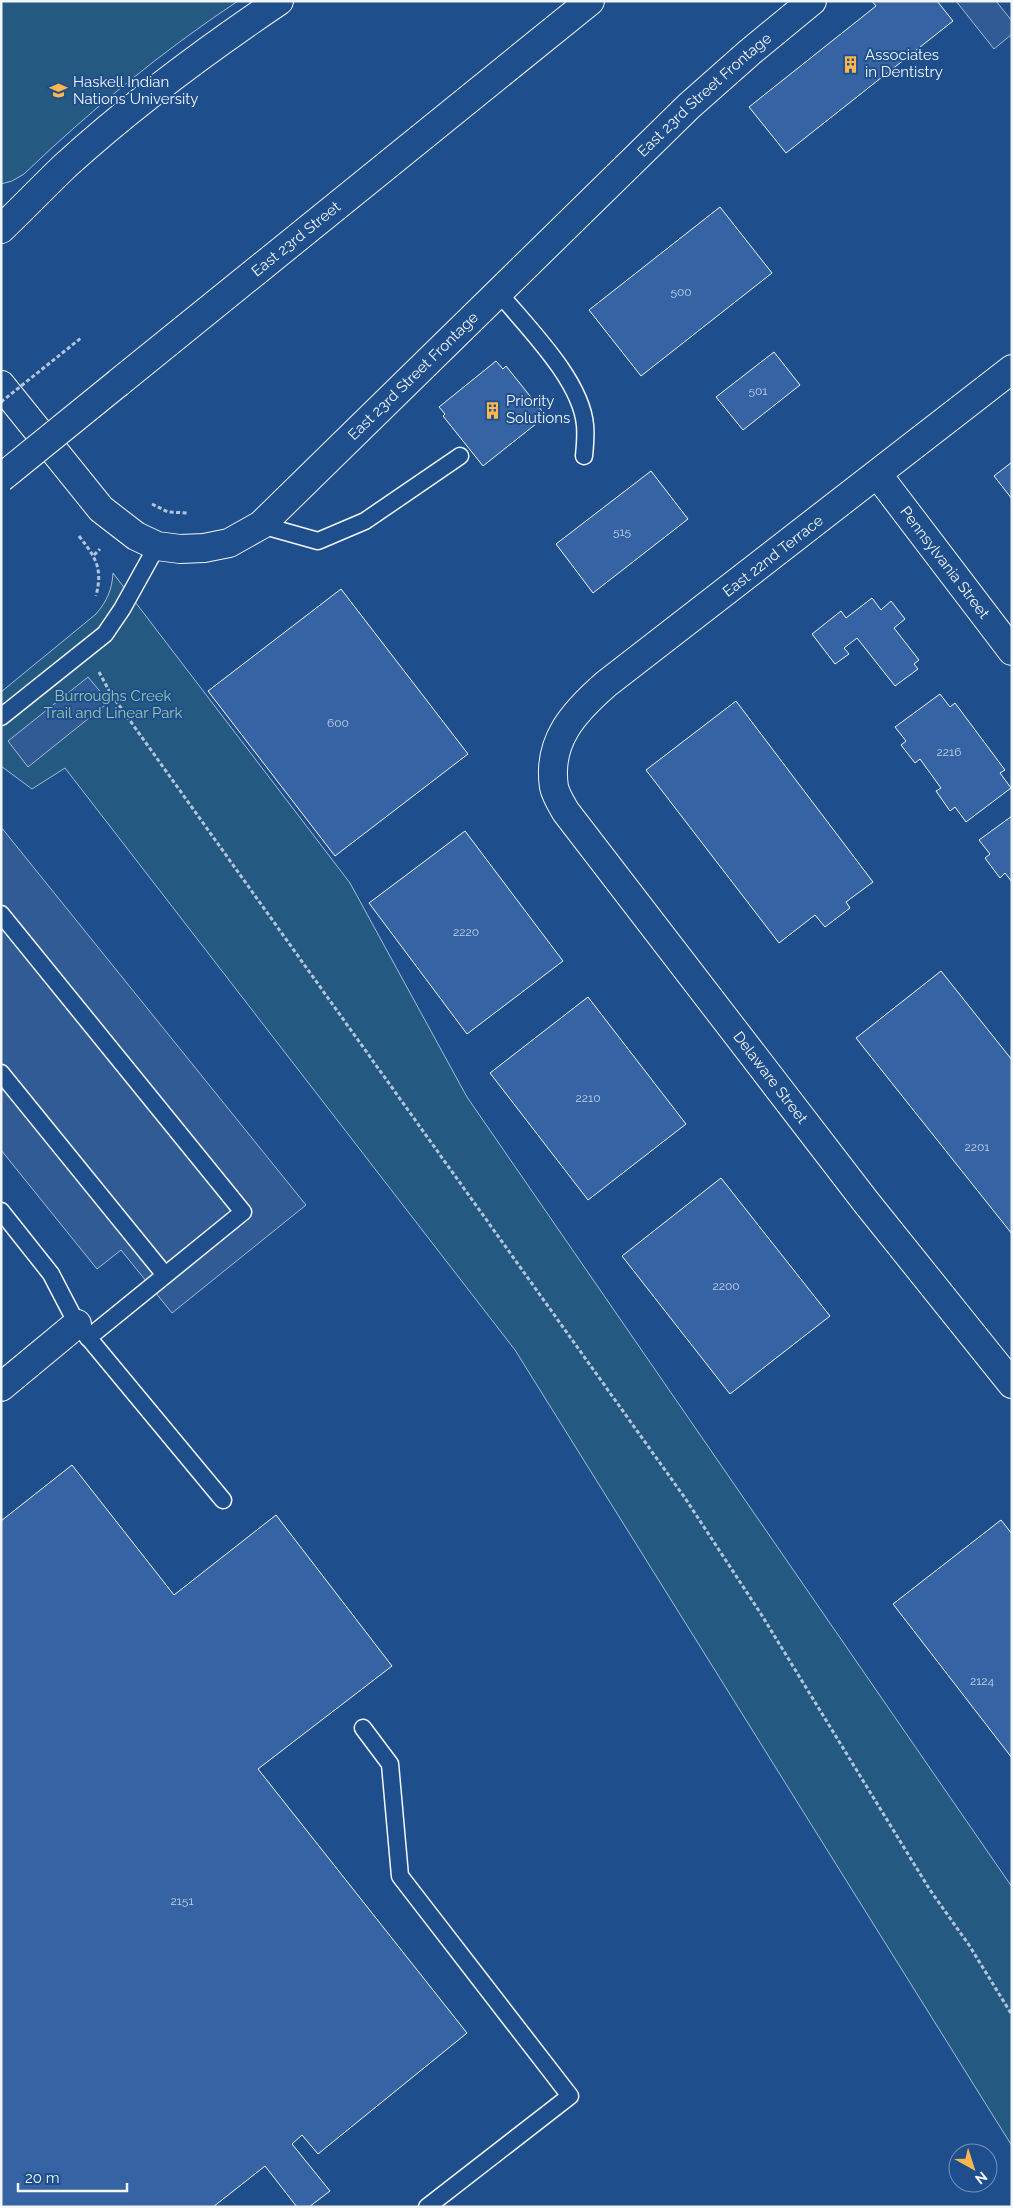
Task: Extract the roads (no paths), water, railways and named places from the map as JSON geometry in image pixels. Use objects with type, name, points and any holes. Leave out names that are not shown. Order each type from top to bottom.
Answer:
[{"type":"street","points":[[1,229],[66,165],[138,104],[199,57],[279,1]]},
{"type":"street","name":"East 23rd Street","points":[[1,478],[590,1]]},
{"type":"street","name":"East 23rd Street Frontage","points":[[1,385],[101,509],[136,536],[157,546],[188,548],[229,543],[261,525],[689,106],[812,1]]},
{"type":"street","name":"East 22nd Terrace","points":[[553,758],[565,728],[586,702],[1012,369]]},
{"type":"street","name":"Pennsylvania Street","points":[[878,475],[1012,651]]},
{"type":"street","name":"Delaware Street","points":[[553,758],[554,789],[566,812],[866,1202],[1012,1384]]},
{"type":"street","points":[[1,1386],[83,1331]]},
{"type":"lane","points":[[499,293],[558,365],[574,390],[586,424],[584,456]]},
{"type":"lane","points":[[261,525],[318,541],[365,521],[460,456]]},
{"type":"lane","points":[[1,717],[105,634],[122,609],[157,546]]},
{"type":"lane","points":[[1,914],[243,1212],[165,1275],[83,1331]]},
{"type":"lane","points":[[1,1073],[165,1275]]},
{"type":"lane","points":[[1,1212],[51,1274],[83,1331],[223,1500]]},
{"type":"lane","points":[[363,1728],[390,1764],[400,1876],[570,2096],[427,2207]]},
{"type":"place","name":"Associates in Dentistry","points":[[851,64]]},
{"type":"place","name":"Haskell Indian Nations University","points":[[59,91]]},
{"type":"place","name":"Priority Solutions","points":[[492,410]]},
{"type":"park label","name":"Burroughs Creek Trail and Linear Park","points":[[113,704]]}]
